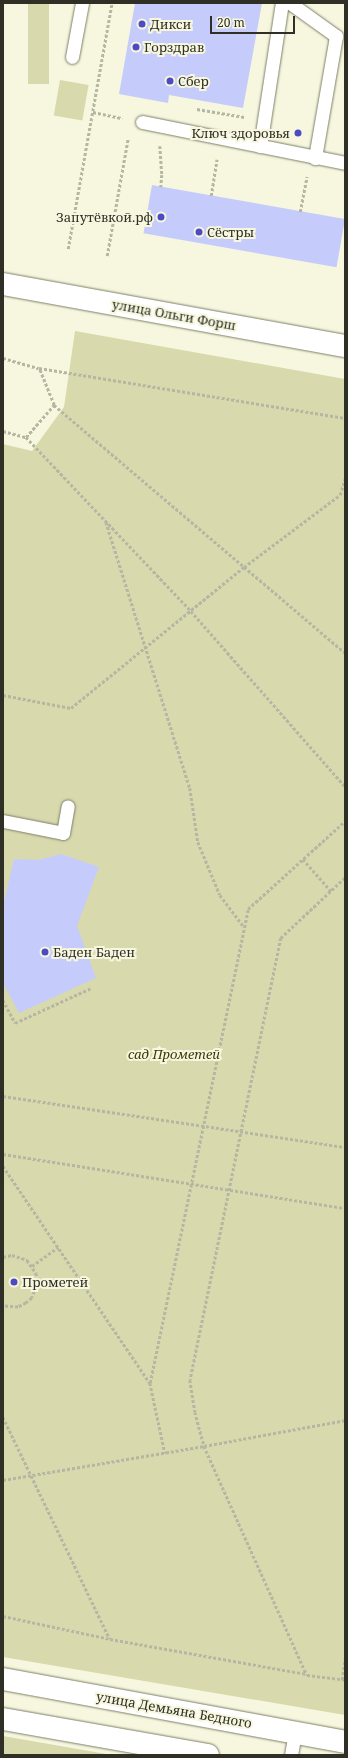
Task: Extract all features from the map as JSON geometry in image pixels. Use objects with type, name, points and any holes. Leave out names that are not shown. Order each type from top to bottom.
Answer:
[{"type":"street","name":"улица Ольги Форш","points":[[3,284],[345,346]]},
{"type":"street","name":"улица Демьяна Бедного","points":[[3,1679],[345,1742]]},
{"type":"street","points":[[3,1719],[208,1755]]},
{"type":"lane","points":[[72,57],[82,3]]},
{"type":"lane","points":[[260,146],[282,3]]},
{"type":"lane","points":[[290,3],[336,36],[313,157]]},
{"type":"lane","points":[[136,121],[313,157],[345,162]]},
{"type":"lane","points":[[3,822],[63,833],[68,806]]},
{"type":"lane","points":[[291,1755],[295,1732]]},
{"type":"path","points":[[68,250],[112,3]]},
{"type":"path","points":[[171,128],[177,106],[251,118]]},
{"type":"path","points":[[93,112],[136,121],[108,256]]},
{"type":"path","points":[[158,125],[162,175],[161,187]]},
{"type":"path","points":[[300,212],[313,157]]},
{"type":"path","points":[[3,358],[39,368],[345,418]]},
{"type":"path","points":[[39,368],[54,405],[345,653]]},
{"type":"path","points":[[26,437],[54,405]]},
{"type":"path","points":[[3,431],[26,437],[192,611],[345,786]]},
{"type":"path","points":[[3,696],[71,708],[244,568],[340,495],[345,479]]},
{"type":"path","points":[[106,521],[147,647],[190,788],[198,842],[220,895],[244,927]]},
{"type":"path","points":[[150,1382],[248,909],[345,822]]},
{"type":"path","points":[[304,859],[331,891]]},
{"type":"path","points":[[307,1675],[204,1446],[195,1412],[190,1380],[281,938],[345,878]]},
{"type":"path","points":[[3,1000],[16,1023],[91,988]]},
{"type":"path","points":[[3,1096],[345,1147]]},
{"type":"path","points":[[3,1154],[345,1208]]},
{"type":"path","points":[[3,1166],[150,1382],[165,1453]]},
{"type":"path","points":[[32,1266],[58,1247]]},
{"type":"path","points":[[3,1257],[20,1257],[32,1266],[36,1273],[38,1282],[32,1298],[26,1304],[18,1307],[3,1306]]},
{"type":"path","points":[[3,1417],[110,1639]]},
{"type":"path","points":[[3,1480],[31,1474],[165,1453],[345,1420]]},
{"type":"path","points":[[3,1616],[110,1639],[307,1675],[344,1680],[345,1658]]},
{"type":"green space","points":[[28,3],[49,3],[49,84],[28,84]]},
{"type":"green space","points":[[60,80],[89,85],[82,120],[54,115]]},
{"type":"green space","name":"сад Прометей","points":[[75,331],[345,379],[345,1715],[3,1657],[3,444],[32,451],[64,407]]},
{"type":"green space","points":[[3,1736],[112,1755],[3,1755]]},
{"type":"building","points":[[135,3],[262,3],[243,108],[169,95],[168,103],[119,94]]},
{"type":"building","points":[[152,185],[345,219],[337,267],[143,233]]},
{"type":"building","name":"Баден Баден","points":[[61,854],[99,867],[77,926],[96,978],[19,1013],[3,983],[3,906],[14,859],[38,860]]},
{"type":"place","name":"Дикси","points":[[142,24]]},
{"type":"place","name":"Горздрав","points":[[136,47]]},
{"type":"place","name":"Сбер","points":[[170,81]]},
{"type":"place","name":"Ключ здоровья","points":[[298,133]]},
{"type":"place","name":"Запутёвкой.рф","points":[[161,217]]},
{"type":"place","name":"Сёстры","points":[[199,232]]},
{"type":"place","name":"Баден Баден","points":[[45,952]]},
{"type":"place","name":"Прометей","points":[[14,1282]]}]
